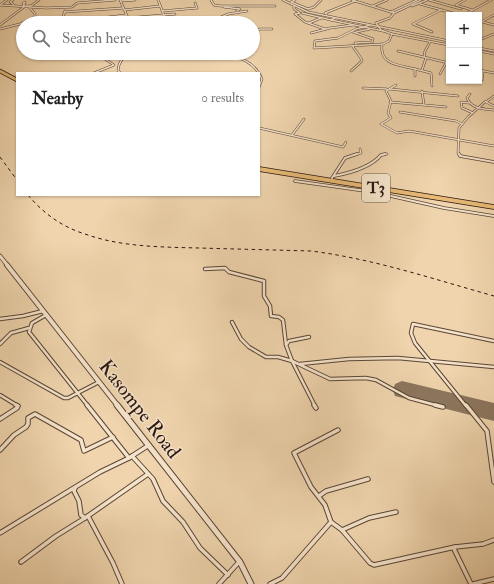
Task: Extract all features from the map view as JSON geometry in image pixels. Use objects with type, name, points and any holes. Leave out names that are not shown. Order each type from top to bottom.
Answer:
[{"type":"highway","points":[[0,71],[16,78]]},
{"type":"highway","name":"T3","points":[[260,167],[333,177],[494,206]]},
{"type":"highway","name":"T3","points":[[260,167],[494,206]]},
{"type":"street","points":[[0,4],[6,0]]},
{"type":"street","points":[[13,0],[10,1],[12,5],[24,6]]},
{"type":"street","points":[[30,7],[39,0]]},
{"type":"street","points":[[0,4],[30,7],[67,8],[74,7],[80,0]]},
{"type":"street","points":[[77,3],[114,0]]},
{"type":"street","points":[[116,16],[126,15],[121,0],[135,0]]},
{"type":"street","points":[[158,0],[163,14]]},
{"type":"street","points":[[211,0],[214,5],[240,10],[236,12]]},
{"type":"street","points":[[283,0],[308,9],[321,0]]},
{"type":"street","points":[[283,0],[304,11],[367,25]]},
{"type":"street","points":[[291,2],[295,0]]},
{"type":"street","points":[[352,0],[394,13]]},
{"type":"street","points":[[356,0],[325,13],[335,16],[335,18],[446,40]]},
{"type":"street","points":[[373,6],[387,0]]},
{"type":"street","points":[[391,12],[417,0]]},
{"type":"street","points":[[390,33],[392,36],[389,42],[382,44],[325,48],[314,47],[315,41],[338,38],[349,32],[390,18],[394,13],[421,0]]},
{"type":"street","points":[[406,8],[428,0],[461,9]]},
{"type":"street","points":[[465,0],[456,5],[473,10]]},
{"type":"street","points":[[469,12],[491,0]]},
{"type":"street","points":[[162,11],[197,8],[195,4]]},
{"type":"street","points":[[420,4],[449,12]]},
{"type":"street","points":[[0,25],[24,6]]},
{"type":"street","points":[[64,12],[160,6]]},
{"type":"street","points":[[220,6],[275,6]]},
{"type":"street","points":[[294,6],[294,9],[300,13],[295,15],[309,24],[325,29]]},
{"type":"street","points":[[30,7],[35,14],[34,16]]},
{"type":"street","points":[[63,16],[67,8]]},
{"type":"street","points":[[432,32],[413,24],[441,10]]},
{"type":"street","points":[[221,16],[247,11]]},
{"type":"street","points":[[304,11],[302,13],[353,25]]},
{"type":"street","points":[[146,16],[175,14]]},
{"type":"street","points":[[482,22],[494,15]]},
{"type":"street","points":[[309,24],[322,18]]},
{"type":"street","points":[[331,20],[335,18]]},
{"type":"street","points":[[482,22],[494,25]]},
{"type":"street","points":[[351,24],[355,23]]},
{"type":"street","points":[[376,23],[377,26],[383,31]]},
{"type":"street","points":[[0,29],[16,25]]},
{"type":"street","points":[[311,33],[325,29],[353,25],[446,45]]},
{"type":"street","points":[[360,26],[370,25]]},
{"type":"street","points":[[370,25],[371,29]]},
{"type":"street","points":[[260,29],[272,28]]},
{"type":"street","points":[[349,32],[371,29]]},
{"type":"street","points":[[352,45],[356,45],[355,43],[358,42],[374,41],[374,39],[353,32]]},
{"type":"street","points":[[482,39],[494,34]]},
{"type":"street","points":[[422,70],[425,51],[430,42]]},
{"type":"street","points":[[382,44],[382,54],[390,63],[431,73],[432,86]]},
{"type":"street","points":[[351,71],[362,61],[360,55],[356,52],[352,45]]},
{"type":"street","points":[[482,49],[494,53]]},
{"type":"street","points":[[398,51],[446,63],[440,74]]},
{"type":"street","points":[[482,52],[494,53]]},
{"type":"street","points":[[97,72],[109,68],[114,64],[107,60]]},
{"type":"street","points":[[120,72],[118,69],[121,60]]},
{"type":"street","points":[[244,60],[253,64],[258,72]]},
{"type":"street","points":[[109,68],[118,69]]},
{"type":"street","points":[[415,69],[415,76]]},
{"type":"street","points":[[482,80],[483,71],[494,73]]},
{"type":"street","points":[[387,89],[396,85]]},
{"type":"street","points":[[363,88],[373,87],[422,91],[458,96]]},
{"type":"street","points":[[387,89],[386,94],[390,102],[388,113],[391,118],[381,124],[394,131],[398,133],[408,131],[494,146]]},
{"type":"street","points":[[422,91],[424,105]]},
{"type":"street","points":[[469,103],[467,98],[470,94]]},
{"type":"street","points":[[494,96],[472,113],[459,128],[460,156],[494,162]]},
{"type":"street","points":[[486,101],[488,104],[494,106]]},
{"type":"street","points":[[390,102],[446,107]]},
{"type":"street","points":[[472,113],[462,108],[461,102],[469,103],[478,108],[494,110]]},
{"type":"street","points":[[400,112],[460,122],[462,124]]},
{"type":"street","points":[[292,135],[304,119]]},
{"type":"street","points":[[260,128],[343,147],[346,142]]},
{"type":"street","points":[[333,177],[345,158],[361,153],[360,150]]},
{"type":"street","points":[[333,177],[367,166],[378,160],[381,155],[387,154]]},
{"type":"street","points":[[296,181],[373,192],[444,208],[494,216]]},
{"type":"street","name":"Kasompe Road","points":[[0,256],[240,562],[251,584]]},
{"type":"street","points":[[205,269],[225,268],[229,272],[264,281],[264,296],[270,306],[272,316],[279,317],[283,320],[286,345],[292,361],[316,408]]},
{"type":"street","points":[[0,319],[44,313]]},
{"type":"street","points":[[44,313],[32,323],[29,328],[29,332],[33,339],[76,393],[114,437],[116,443],[158,485],[163,501],[183,522],[200,548],[213,562],[228,574]]},
{"type":"street","points":[[232,322],[241,339],[249,347],[266,357],[278,356],[330,378],[366,378],[376,380],[409,398],[443,407]]},
{"type":"street","points":[[494,341],[413,324],[411,331],[413,341],[488,431],[494,482]]},
{"type":"street","points":[[0,344],[11,333],[29,328]]},
{"type":"street","points":[[286,345],[289,341],[309,337]]},
{"type":"street","points":[[299,364],[332,360],[378,358],[428,359],[494,368]]},
{"type":"street","points":[[0,362],[60,396],[68,398],[99,382]]},
{"type":"street","points":[[0,395],[18,406],[0,419]]},
{"type":"street","points":[[0,450],[14,435],[23,430],[28,424],[28,418],[34,414],[81,440],[84,451],[102,441],[114,437]]},
{"type":"street","points":[[338,430],[294,453],[305,476],[326,505],[331,522],[342,530],[370,563],[374,565],[455,547],[483,544],[494,540]]},
{"type":"street","points":[[0,533],[75,487],[149,445]]},
{"type":"street","points":[[21,562],[56,536],[148,474]]},
{"type":"street","points":[[319,496],[326,491],[368,479]]},
{"type":"street","points":[[75,487],[74,491],[79,501],[81,515],[83,518],[86,517],[113,563],[122,584]]},
{"type":"street","points":[[342,530],[369,518],[396,512]]},
{"type":"street","points":[[270,584],[282,578],[331,522]]},
{"type":"street","points":[[455,547],[454,552],[472,584],[494,579]]},
{"type":"street","points":[[219,584],[240,562]]},
{"type":"runway","points":[[402,390],[494,412]]},
{"type":"railway","points":[[0,157],[16,179]]},
{"type":"railway","points":[[29,196],[40,208],[54,219],[68,227],[113,242],[156,247],[311,251],[381,264],[494,296]]}]
